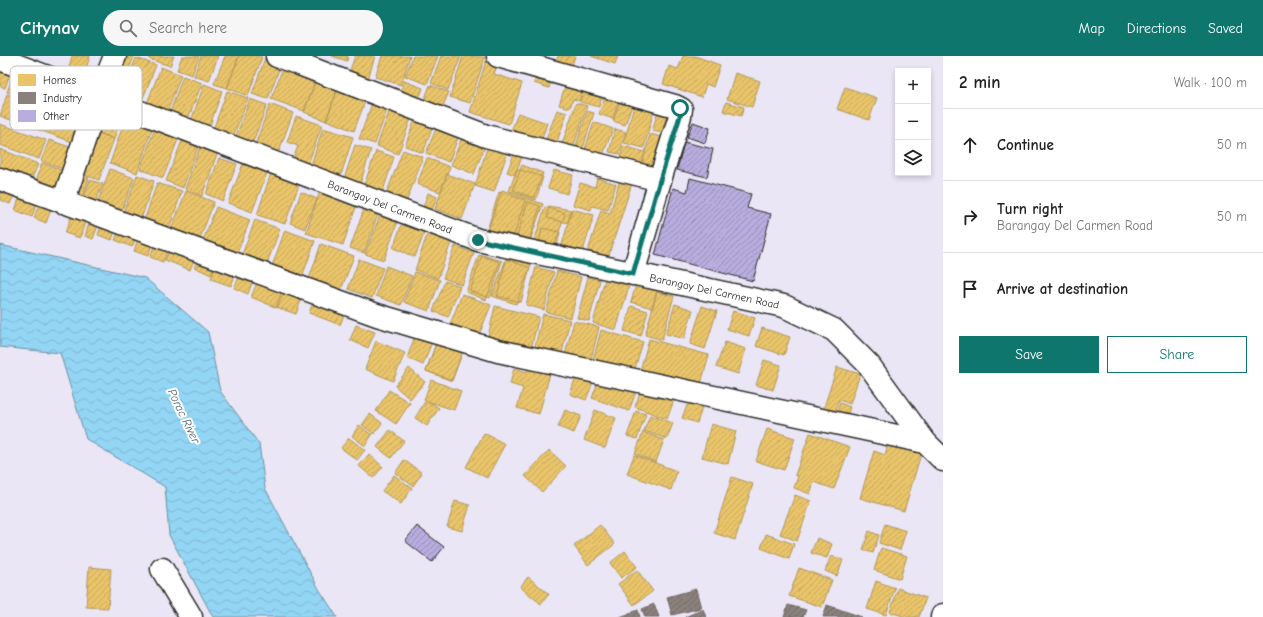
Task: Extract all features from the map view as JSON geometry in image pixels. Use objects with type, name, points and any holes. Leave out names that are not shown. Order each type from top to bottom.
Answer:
[{"type":"street","points":[[111,66],[115,56]]},
{"type":"street","points":[[277,56],[486,136],[660,180]]},
{"type":"street","points":[[498,56],[680,108],[680,116],[633,274]]},
{"type":"street","name":"Barangay Del Carmen Road","points":[[0,59],[18,66]]},
{"type":"street","name":"Barangay Del Carmen Road","points":[[142,113],[478,240],[784,306],[834,330],[870,365],[925,442],[943,460]]},
{"type":"street","points":[[63,202],[88,130]]},
{"type":"street","points":[[0,179],[376,315],[498,351],[925,442]]},
{"type":"street","points":[[162,569],[191,617]]},
{"type":"water","name":"Porac River","points":[[0,245],[145,278],[208,332],[220,391],[259,444],[265,488],[319,589],[337,617],[213,617],[169,535],[165,487],[86,439],[60,353],[0,347]]},
{"type":"building: Homes","points":[[72,56],[90,56],[87,66],[69,66]]},
{"type":"building: Homes","points":[[118,56],[134,56],[130,66],[114,66]]},
{"type":"building: Homes","points":[[150,56],[174,56],[170,66],[149,59]]},
{"type":"building: Homes","points":[[182,56],[199,56],[192,75],[177,70]]},
{"type":"building: Homes","points":[[201,56],[218,56],[209,81],[194,76]]},
{"type":"building: Homes","points":[[225,56],[239,56],[227,88],[214,84]]},
{"type":"building: Homes","points":[[239,56],[262,57],[248,96],[227,88]]},
{"type":"building: Homes","points":[[332,56],[348,56],[347,61]]},
{"type":"building: Homes","points":[[355,56],[375,56],[368,79],[349,73]]},
{"type":"building: Homes","points":[[382,56],[410,56],[401,85],[375,77]]},
{"type":"building: Homes","points":[[413,56],[438,56],[427,84],[405,76]]},
{"type":"building: Homes","points":[[441,56],[461,56],[448,90],[431,83]]},
{"type":"building: Homes","points":[[463,56],[485,57],[470,103],[450,97]]},
{"type":"building: Homes","points":[[558,56],[575,56],[571,68],[556,63]]},
{"type":"building: Homes","points":[[591,56],[618,56],[615,64]]},
{"type":"building: Homes","points":[[683,56],[695,56],[720,65],[713,87],[706,84],[702,97],[663,84],[669,66],[678,69]]},
{"type":"building: Homes","points":[[136,58],[156,65],[142,101],[142,66],[133,66]]},
{"type":"building: Homes","points":[[265,58],[281,64],[268,99],[252,94]]},
{"type":"building: Homes","points":[[486,61],[497,65],[494,74],[522,83],[509,124],[470,112]]},
{"type":"building: Homes","points":[[0,64],[10,68],[10,74],[5,88],[0,86]]},
{"type":"building: Homes","points":[[284,65],[317,77],[304,111],[271,99]]},
{"type":"building: Homes","points":[[161,67],[181,75],[168,110],[147,103]]},
{"type":"building: Homes","points":[[538,70],[553,75],[549,88],[534,83]]},
{"type":"building: Homes","points":[[735,73],[760,81],[752,107],[727,99]]},
{"type":"building: Homes","points":[[183,76],[202,83],[188,119],[170,112]]},
{"type":"building: Homes","points":[[317,77],[339,86],[326,121],[304,112]]},
{"type":"building: Homes","points":[[567,80],[584,86],[579,101],[573,99],[570,108],[559,105]]},
{"type":"building: Homes","points":[[404,81],[423,88],[419,99],[400,92]]},
{"type":"building: Homes","points":[[10,83],[10,93],[7,92]]},
{"type":"building: Homes","points":[[204,84],[222,91],[209,128],[191,121]]},
{"type":"building: Homes","points":[[430,85],[449,92],[442,108],[424,101]]},
{"type":"building: Homes","points":[[339,86],[367,96],[354,131],[326,120]]},
{"type":"building: Homes","points":[[845,87],[877,98],[869,120],[837,109]]},
{"type":"building: Homes","points":[[227,91],[248,98],[233,137],[213,130]]},
{"type":"building: Homes","points":[[583,91],[603,91],[599,107],[580,102]]},
{"type":"building: Homes","points":[[7,94],[10,95],[10,120],[0,116]]},
{"type":"building: Homes","points":[[606,94],[619,99],[613,119],[599,114]]},
{"type":"building: Homes","points":[[375,95],[390,101],[375,144],[359,139]]},
{"type":"building: Homes","points":[[621,98],[633,102],[625,125],[613,121]]},
{"type":"building: Homes","points":[[250,99],[267,105],[253,142],[236,136]]},
{"type":"building: Homes","points":[[726,102],[744,107],[741,116],[723,111]]},
{"type":"building: Homes","points":[[392,103],[414,111],[398,154],[377,146]]},
{"type":"building: Homes","points":[[576,103],[587,106],[573,148],[562,144]]},
{"type":"building: Homes","points":[[270,104],[293,113],[278,154],[255,145]]},
{"type":"building: Homes","points":[[634,105],[654,110],[644,148],[624,143]]},
{"type":"building: Homes","points":[[557,110],[567,113],[556,145],[545,142]]},
{"type":"building: Homes","points":[[587,111],[594,113],[583,148],[576,146]]},
{"type":"building: Homes","points":[[658,111],[667,113],[662,133],[652,131]]},
{"type":"building: Homes","points":[[518,113],[547,123],[541,142],[511,131]]},
{"type":"building: Homes","points":[[417,114],[435,121],[423,153],[405,146]]},
{"type":"building: Homes","points":[[296,116],[322,125],[307,167],[292,162],[298,146],[287,142]]},
{"type":"building: Homes","points":[[594,122],[613,129],[603,155],[585,149]]},
{"type":"building: Homes","points":[[0,124],[10,127],[10,130],[17,130],[46,140],[39,159],[0,145]]},
{"type":"building: Homes","points":[[438,124],[460,132],[449,162],[426,153]]},
{"type":"building: Homes","points":[[142,125],[152,129],[137,173],[110,163],[121,130],[142,130]]},
{"type":"building: Homes","points":[[155,128],[179,137],[163,178],[140,169]]},
{"type":"building: Homes","points":[[323,128],[353,137],[340,178],[310,168]]},
{"type":"building: Homes","points":[[615,129],[626,132],[619,154],[609,152]]},
{"type":"building: Homes","points":[[39,130],[83,130],[78,144]]},
{"type":"building: Homes","points":[[92,130],[117,130],[114,139]]},
{"type":"building: Homes","points":[[92,130],[114,139],[99,180],[76,172]]},
{"type":"building: Homes","points":[[464,132],[487,141],[474,174],[451,165]]},
{"type":"building: Homes","points":[[650,134],[665,138],[656,172],[641,168]]},
{"type":"building: Homes","points":[[49,140],[76,149],[69,171],[41,161]]},
{"type":"building: Homes","points":[[182,141],[198,147],[183,188],[166,181]]},
{"type":"building: Homes","points":[[489,142],[509,148],[494,192],[475,186]]},
{"type":"building: Homes","points":[[355,145],[371,150],[358,190],[342,185]]},
{"type":"building: Homes","points":[[623,146],[645,152],[641,167],[619,162]]},
{"type":"building: Homes","points":[[200,147],[217,154],[202,196],[185,189]]},
{"type":"building: Homes","points":[[0,149],[38,164],[30,183],[0,170]]},
{"type":"building: Homes","points":[[403,150],[423,157],[407,200],[387,192]]},
{"type":"building: Homes","points":[[376,151],[394,157],[382,194],[363,188]]},
{"type":"building: Homes","points":[[514,154],[522,157],[515,175],[507,172]]},
{"type":"building: Homes","points":[[219,158],[237,164],[223,201],[206,194]]},
{"type":"building: Homes","points":[[427,158],[450,167],[440,192],[417,184]]},
{"type":"building: Homes","points":[[42,163],[64,171],[56,192],[35,184]]},
{"type":"building: Homes","points":[[243,164],[267,173],[252,212],[228,203]]},
{"type":"building: Homes","points":[[522,165],[543,173],[534,198],[513,190]]},
{"type":"building: Homes","points":[[110,169],[134,178],[121,213],[97,204]]},
{"type":"building: Homes","points":[[517,169],[543,177],[536,200],[509,191]]},
{"type":"building: Homes","points":[[554,170],[573,175],[567,194],[548,188]]},
{"type":"building: Homes","points":[[75,173],[89,178],[82,198],[69,190]]},
{"type":"building: Homes","points":[[271,173],[300,182],[285,224],[257,215]]},
{"type":"building: Homes","points":[[447,174],[475,184],[462,219],[435,209]]},
{"type":"building: Homes","points":[[137,175],[154,181],[141,219],[123,213]]},
{"type":"building: Homes","points":[[621,176],[633,180],[608,258],[588,251],[601,210],[610,213]]},
{"type":"building: Homes","points":[[597,178],[616,184],[608,210],[592,206],[591,210],[573,205],[580,183],[595,187]]},
{"type":"building: Homes","points":[[90,180],[103,184],[95,203],[83,199]]},
{"type":"building: Homes","points":[[157,183],[182,191],[169,229],[144,221]]},
{"type":"building: Homes","points":[[0,189],[15,193],[10,204],[0,200]]},
{"type":"building: Homes","points":[[502,190],[543,204],[529,244],[488,230]]},
{"type":"building: Homes","points":[[186,191],[214,202],[199,241],[171,230]]},
{"type":"building: Homes","points":[[320,191],[357,204],[343,245],[306,233]]},
{"type":"building: Homes","points":[[301,192],[317,199],[305,229],[290,223]]},
{"type":"building: Homes","points":[[499,192],[525,200],[512,242],[486,233]]},
{"type":"building: Homes","points":[[21,193],[38,199],[32,217],[15,210]]},
{"type":"building: Homes","points":[[428,193],[437,197],[431,213],[422,210]]},
{"type":"building: Homes","points":[[41,199],[53,204],[46,223],[34,218]]},
{"type":"building: Homes","points":[[528,202],[540,206],[527,248],[514,244]]},
{"type":"building: Homes","points":[[549,206],[571,210],[568,223],[547,218]]},
{"type":"building: Homes","points":[[216,207],[250,220],[236,256],[202,243]]},
{"type":"building: Homes","points":[[545,207],[565,213],[553,251],[533,245]]},
{"type":"building: Homes","points":[[364,209],[378,214],[364,253],[350,248]]},
{"type":"building: Homes","points":[[572,209],[594,215],[583,251],[562,245]]},
{"type":"building: Homes","points":[[72,214],[86,219],[80,238],[65,233]]},
{"type":"building: Homes","points":[[380,215],[398,221],[384,260],[365,254]]},
{"type":"building: Homes","points":[[91,217],[100,220],[93,239],[85,236]]},
{"type":"building: Homes","points":[[255,220],[280,229],[266,266],[241,257]]},
{"type":"building: Homes","points":[[102,222],[116,228],[112,240],[98,235]]},
{"type":"building: Homes","points":[[402,223],[425,231],[415,257],[393,248]]},
{"type":"building: Homes","points":[[120,227],[138,234],[132,247],[115,240]]},
{"type":"building: Homes","points":[[542,228],[560,232],[557,247],[539,244]]},
{"type":"building: Homes","points":[[285,230],[315,241],[302,277],[272,266]]},
{"type":"building: Homes","points":[[428,232],[452,240],[438,278],[415,270]]},
{"type":"building: Homes","points":[[138,239],[152,245],[148,256],[134,251]]},
{"type":"building: Homes","points":[[155,244],[168,249],[163,262],[150,257]]},
{"type":"building: Homes","points":[[321,244],[354,256],[341,290],[309,279]]},
{"type":"building: Homes","points":[[171,245],[196,254],[190,270],[165,260]]},
{"type":"building: Homes","points":[[455,246],[474,253],[462,285],[443,278]]},
{"type":"building: Homes","points":[[479,255],[500,262],[486,300],[466,292]]},
{"type":"building: Homes","points":[[482,255],[502,261],[490,298],[470,291]]},
{"type":"building: Homes","points":[[507,257],[531,264],[521,302],[497,296]]},
{"type":"building: Homes","points":[[199,258],[215,265],[211,275],[194,267]]},
{"type":"building: Homes","points":[[359,259],[383,268],[372,298],[348,289]]},
{"type":"building: Homes","points":[[506,259],[530,268],[516,304],[492,296]]},
{"type":"building: Homes","points":[[215,265],[236,273],[231,286],[211,279]]},
{"type":"building: Homes","points":[[386,266],[412,276],[401,305],[376,296]]},
{"type":"building: Homes","points":[[536,267],[554,272],[544,310],[526,305]]},
{"type":"building: Homes","points":[[557,271],[581,277],[571,318],[546,312]]},
{"type":"building: Homes","points":[[415,272],[440,280],[429,311],[404,302]]},
{"type":"building: Homes","points":[[240,275],[253,280],[248,294],[234,288]]},
{"type":"building: Homes","points":[[260,276],[286,287],[277,308],[251,297]]},
{"type":"building: Homes","points":[[588,277],[600,280],[589,321],[577,318]]},
{"type":"building: Homes","points":[[605,279],[629,286],[616,330],[593,323]]},
{"type":"building: Homes","points":[[445,281],[460,286],[448,317],[433,311]]},
{"type":"building: Homes","points":[[636,285],[657,290],[652,308],[631,302]]},
{"type":"building: Homes","points":[[282,290],[302,297],[296,314],[276,307]]},
{"type":"building: Homes","points":[[657,292],[674,296],[662,340],[645,335]]},
{"type":"building: Homes","points":[[462,294],[491,305],[479,335],[450,324]]},
{"type":"building: Homes","points":[[315,297],[346,310],[340,325],[309,313]]},
{"type":"building: Homes","points":[[675,304],[693,310],[684,339],[666,334]]},
{"type":"building: Homes","points":[[495,306],[539,317],[530,352],[487,341]]},
{"type":"building: Homes","points":[[631,306],[648,311],[641,336],[624,331]]},
{"type":"building: Homes","points":[[702,306],[717,311],[705,349],[690,344]]},
{"type":"building: Homes","points":[[733,311],[755,318],[749,336],[727,329]]},
{"type":"building: Homes","points":[[543,314],[570,320],[561,357],[534,350]]},
{"type":"building: Homes","points":[[574,321],[599,327],[589,368],[563,362]]},
{"type":"building: Homes","points":[[356,325],[375,332],[368,348],[350,340]]},
{"type":"building: Homes","points":[[762,328],[790,337],[784,355],[756,346]]},
{"type":"building: Homes","points":[[601,330],[643,342],[633,375],[592,364]]},
{"type":"building: Homes","points":[[415,336],[432,342],[423,365],[407,358]]},
{"type":"building: Homes","points":[[438,338],[464,348],[452,381],[426,371]]},
{"type":"building: Homes","points":[[438,338],[464,348],[452,380],[426,371]]},
{"type":"building: Homes","points":[[649,339],[709,355],[699,391],[639,374]]},
{"type":"building: Homes","points":[[376,341],[405,353],[393,381],[365,369]]},
{"type":"building: Homes","points":[[725,342],[746,349],[738,374],[716,367]]},
{"type":"building: Homes","points":[[764,360],[781,365],[773,390],[756,385]]},
{"type":"building: Homes","points":[[530,364],[551,370],[539,414],[517,408],[523,388],[510,384],[514,368],[527,372]]},
{"type":"building: Homes","points":[[837,367],[860,374],[850,404],[839,400],[834,417],[822,413]]},
{"type":"building: Homes","points":[[409,368],[425,382],[410,399],[395,386]]},
{"type":"building: Homes","points":[[576,376],[593,382],[586,400],[570,394]]},
{"type":"building: Homes","points":[[600,376],[637,389],[629,411],[592,398]]},
{"type":"building: Homes","points":[[431,380],[461,391],[454,410],[424,400]]},
{"type":"building: Homes","points":[[641,389],[674,400],[667,419],[635,407]]},
{"type":"building: Homes","points":[[389,390],[410,403],[396,424],[376,411]]},
{"type":"building: Homes","points":[[426,400],[439,408],[427,426],[415,418]]},
{"type":"building: Homes","points":[[688,403],[702,408],[697,423],[682,418]]},
{"type":"building: Homes","points":[[840,403],[850,407],[847,417],[837,413]]},
{"type":"building: Homes","points":[[565,410],[581,416],[574,433],[558,427]]},
{"type":"building: Homes","points":[[595,410],[616,418],[605,448],[584,440]]},
{"type":"building: Homes","points":[[636,411],[646,414],[637,439],[627,436]]},
{"type":"building: Homes","points":[[370,414],[382,423],[374,434],[362,425]]},
{"type":"building: Homes","points":[[650,415],[673,423],[667,439],[644,431]]},
{"type":"building: Homes","points":[[711,424],[736,431],[728,464],[702,457]]},
{"type":"building: Homes","points":[[359,425],[372,435],[365,446],[352,436]]},
{"type":"building: Homes","points":[[767,429],[795,438],[784,470],[756,461]]},
{"type":"building: Homes","points":[[390,430],[404,441],[391,458],[377,447]]},
{"type":"building: Homes","points":[[643,432],[664,440],[656,462],[635,454]]},
{"type":"building: Homes","points":[[484,433],[505,444],[487,478],[466,467]]},
{"type":"building: Homes","points":[[810,433],[850,447],[834,489],[814,482],[810,494],[794,488],[798,476],[795,475]]},
{"type":"building: Homes","points":[[349,438],[365,450],[357,460],[341,448]]},
{"type":"building: Homes","points":[[888,444],[921,454],[904,511],[860,498],[874,451],[885,455]]},
{"type":"building: Homes","points":[[549,450],[566,466],[542,492],[525,476]]},
{"type":"building: Homes","points":[[369,454],[383,467],[373,478],[359,466]]},
{"type":"building: Homes","points":[[634,455],[677,471],[671,490],[627,474]]},
{"type":"building: Homes","points":[[404,460],[422,473],[413,486],[395,473]]},
{"type":"building: Homes","points":[[394,475],[412,488],[401,504],[382,491]]},
{"type":"building: Homes","points":[[732,477],[753,484],[735,540],[714,533]]},
{"type":"building: Homes","points":[[795,495],[811,501],[797,541],[780,534]]},
{"type":"building: Homes","points":[[455,501],[470,505],[462,531],[447,527]]},
{"type":"building: Homes","points":[[885,524],[906,531],[900,550],[879,543]]},
{"type":"building: Homes","points":[[600,525],[615,544],[588,565],[574,546]]},
{"type":"building: Homes","points":[[869,531],[879,535],[873,553],[863,550]]},
{"type":"building: Homes","points":[[766,534],[794,544],[789,559],[761,548]]},
{"type":"building: Homes","points":[[817,538],[832,544],[827,558],[811,553]]},
{"type":"building: Homes","points":[[881,548],[907,556],[900,579],[874,570]]},
{"type":"building: Homes","points":[[625,551],[637,567],[621,578],[610,563]]},
{"type":"building: Homes","points":[[831,556],[843,560],[837,576],[825,571]]},
{"type":"building: Homes","points":[[89,567],[111,569],[108,608],[86,607]]},
{"type":"building: Homes","points":[[799,568],[832,580],[822,607],[789,596]]},
{"type":"building: Homes","points":[[637,570],[653,591],[634,605],[618,584]]},
{"type":"building: Homes","points":[[528,577],[549,594],[541,604],[520,587]]},
{"type":"building: Homes","points":[[876,581],[895,588],[886,615],[867,609]]},
{"type":"building: Homes","points":[[898,588],[926,598],[919,617],[906,617],[890,612]]},
{"type":"building: Industry","points":[[696,589],[701,608],[672,615],[667,597]]},
{"type":"building: Industry","points":[[654,604],[659,617],[645,617],[642,609]]},
{"type":"building: Industry","points":[[788,605],[806,610],[803,617],[784,617]]},
{"type":"building: Industry","points":[[827,605],[862,617],[823,617]]},
{"type":"building: Industry","points":[[703,609],[706,617],[685,617]]},
{"type":"building: Industry","points":[[638,610],[640,617],[620,617]]},
{"type":"building: Other","points":[[693,122],[710,128],[705,143],[687,137]]},
{"type":"building: Other","points":[[684,142],[713,149],[707,177],[677,170]]},
{"type":"building: Other","points":[[690,178],[751,194],[747,208],[771,214],[753,281],[655,255],[673,188],[687,192]]},
{"type":"building: Other","points":[[417,526],[444,547],[432,562],[405,541]]},
{"type":"route","points":[[478,240],[633,274],[680,116],[680,108]]}]
